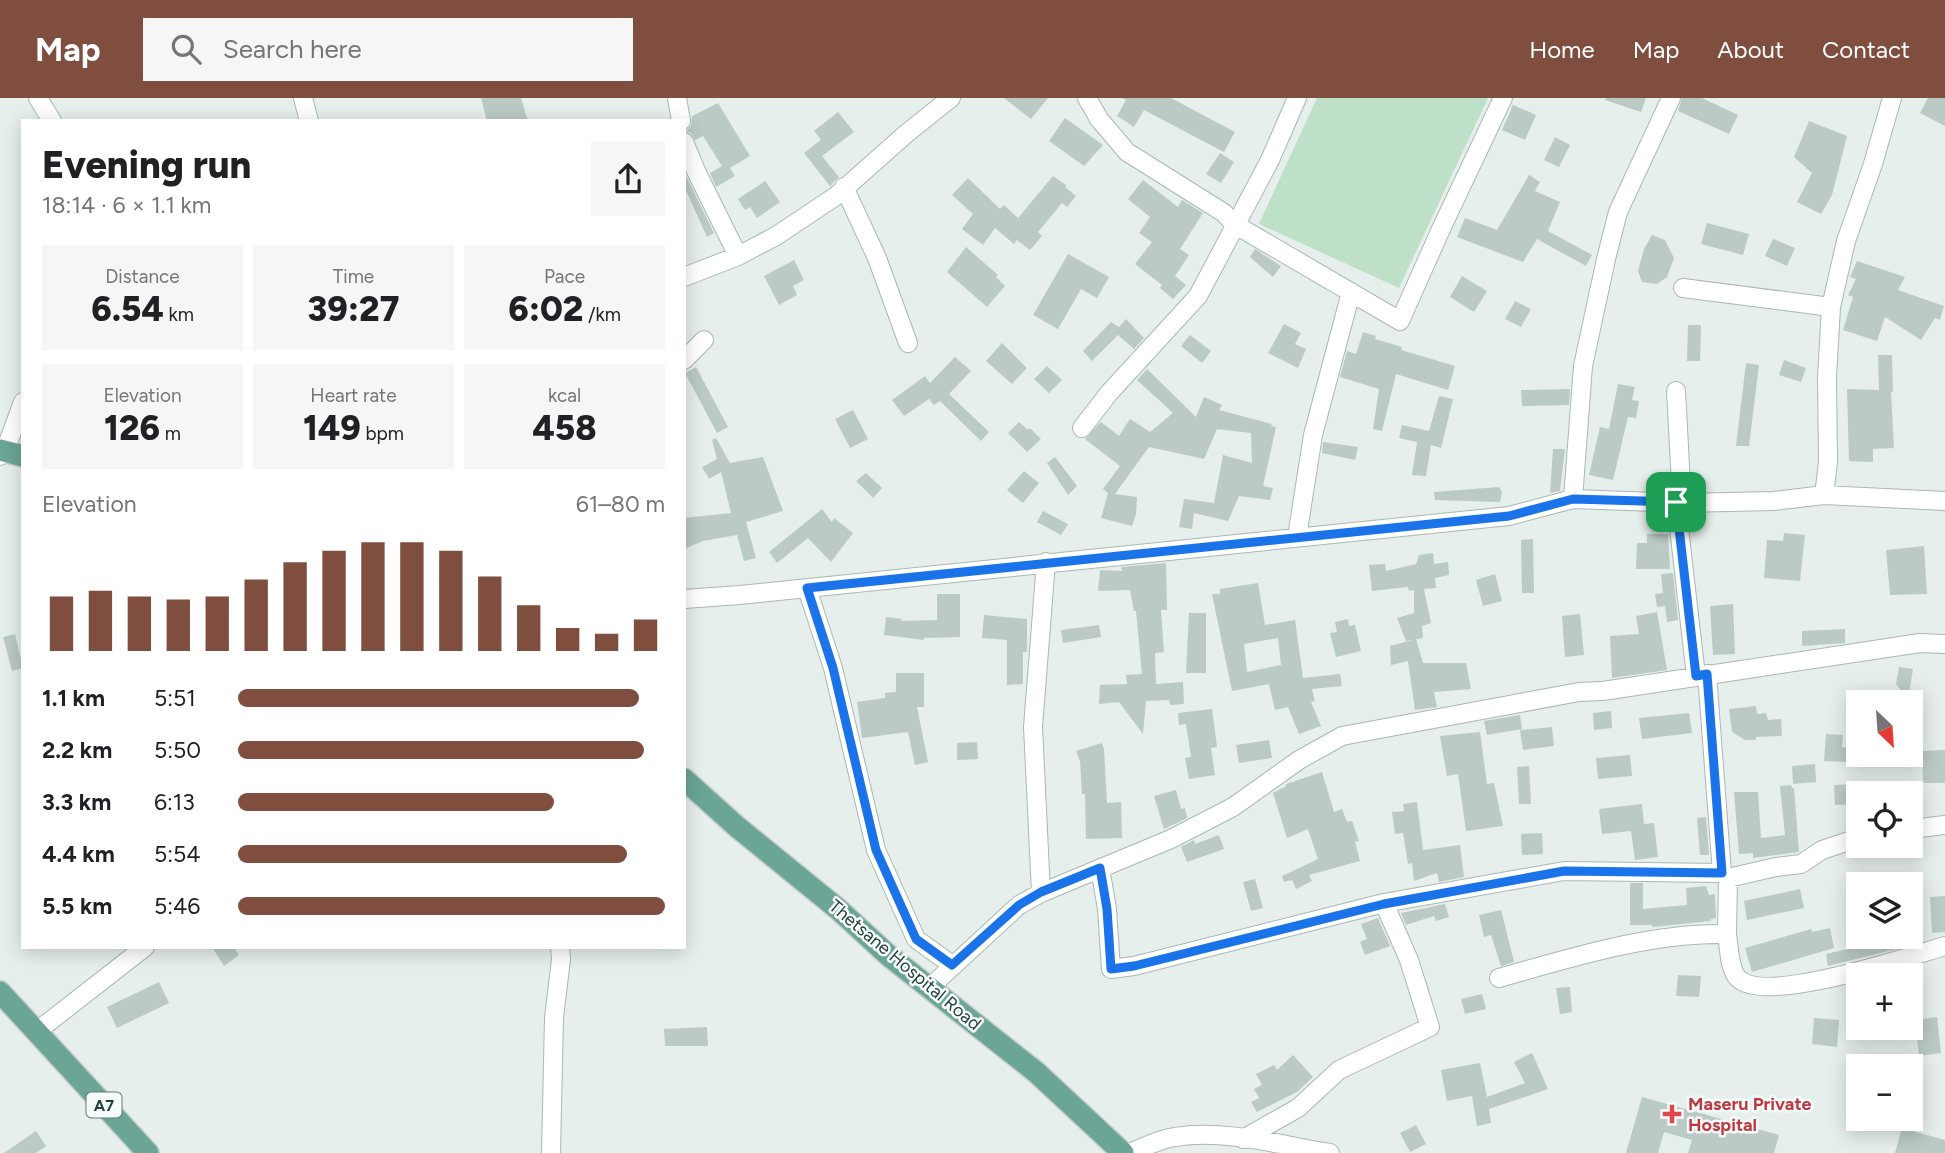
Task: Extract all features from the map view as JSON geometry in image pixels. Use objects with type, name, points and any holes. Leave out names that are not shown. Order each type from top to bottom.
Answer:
[{"type":"main road","name":"Thetsane Hospital Road","points":[[686,781],[928,989],[1036,1072],[1124,1153]]},
{"type":"main road","name":"A7","points":[[0,992],[148,1153]]},
{"type":"street","points":[[38,98],[51,119]]},
{"type":"street","points":[[303,98],[308,119]]},
{"type":"street","points":[[677,98],[681,119]]},
{"type":"street","points":[[686,276],[738,256],[776,236],[835,196],[951,98]]},
{"type":"street","points":[[1087,98],[1099,119],[1127,152],[1212,204],[1234,224],[1400,321],[1503,98]]},
{"type":"street","points":[[1082,428],[1109,393],[1198,296],[1270,160],[1297,98]]},
{"type":"street","points":[[1573,499],[1583,366],[1606,259],[1618,212],[1671,98]]},
{"type":"street","points":[[1824,495],[1828,462],[1827,377],[1831,307],[1846,242],[1892,98]]},
{"type":"street","points":[[686,147],[738,256]]},
{"type":"street","points":[[844,187],[877,258],[908,343]]},
{"type":"street","points":[[1683,288],[1831,307]]},
{"type":"street","points":[[1297,537],[1313,435],[1351,292]]},
{"type":"street","points":[[686,358],[704,340]]},
{"type":"street","points":[[1676,391],[1679,503],[1725,876],[1727,934],[1731,963],[1736,976],[1746,985],[1763,988],[1827,980],[1945,946]]},
{"type":"street","points":[[7,453],[21,408]]},
{"type":"street","points":[[686,599],[1509,516],[1573,499],[1679,503],[1774,501],[1824,495],[1945,500]]},
{"type":"street","points":[[1041,892],[1033,727],[1046,562]]},
{"type":"street","points":[[807,588],[833,668],[876,850],[916,939],[952,965]]},
{"type":"street","points":[[928,989],[1019,905],[1041,892],[1171,839],[1233,807],[1299,760],[1342,736],[1579,692],[1603,691],[1777,663],[1854,655],[1920,643],[1945,643]]},
{"type":"street","points":[[1923,828],[1945,825]]},
{"type":"street","points":[[1100,868],[1107,909],[1111,969],[1134,966],[1384,904],[1564,871],[1725,876],[1801,864],[1822,850],[1846,842]]},
{"type":"street","points":[[1243,1139],[1298,1108],[1339,1070],[1430,1027],[1409,960],[1384,904]]},
{"type":"street","points":[[1499,978],[1630,944],[1711,933],[1727,934]]},
{"type":"street","points":[[36,1032],[142,949]]},
{"type":"street","points":[[551,1153],[554,1018],[560,949]]},
{"type":"street","points":[[1129,1153],[1172,1137],[1198,1135],[1243,1139],[1330,1153]]},
{"type":"green space","points":[[1317,98],[1488,98],[1399,288],[1259,224]]},
{"type":"building","points":[[481,98],[521,98],[527,119],[486,119]]},
{"type":"building","points":[[1004,98],[1048,98],[1031,119]]},
{"type":"building","points":[[1122,98],[1171,98],[1235,132],[1224,152],[1144,110],[1134,127],[1117,116],[1126,100]]},
{"type":"building","points":[[1646,98],[1641,112],[1605,100]]},
{"type":"building","points":[[1682,98],[1702,98],[1738,115],[1729,134],[1678,111]]},
{"type":"building","points":[[1928,98],[1945,98],[1945,126],[1920,113]]},
{"type":"building","points":[[718,103],[750,156],[730,168],[735,176],[716,187],[710,173],[722,166],[703,136],[695,140],[691,133],[686,131],[691,126],[692,116]]},
{"type":"building","points":[[1513,105],[1536,115],[1525,140],[1502,130]]},
{"type":"building","points":[[838,112],[854,132],[822,156],[839,177],[830,186],[804,153],[821,140],[814,131]]},
{"type":"building","points":[[1065,118],[1103,145],[1084,166],[1049,141]]},
{"type":"building","points":[[1809,121],[1847,136],[1832,195],[1821,214],[1797,202],[1812,173],[1794,157]]},
{"type":"building","points":[[1555,137],[1570,145],[1559,167],[1544,160]]},
{"type":"building","points":[[1220,153],[1234,162],[1221,183],[1206,174]]},
{"type":"building","points":[[1529,175],[1540,182],[1535,191],[1560,202],[1548,231],[1592,255],[1586,266],[1537,239],[1523,262],[1457,237],[1465,218],[1497,230]]},
{"type":"building","points":[[686,176],[714,233],[707,237],[686,190]]},
{"type":"building","points":[[1053,176],[1076,196],[1067,207],[1062,203],[1038,232],[1042,236],[1030,250],[1017,240],[1014,244],[995,228],[983,245],[962,229],[973,214],[952,195],[968,178],[1000,209],[1004,205],[1018,218]]},
{"type":"building","points":[[1143,180],[1178,207],[1182,200],[1203,213],[1180,249],[1189,255],[1175,276],[1186,285],[1173,299],[1160,288],[1162,285],[1135,264],[1152,242],[1139,233],[1150,217],[1128,199]]},
{"type":"building","points":[[765,181],[780,202],[757,218],[750,207],[745,210],[738,199]]},
{"type":"building","points":[[1707,223],[1749,234],[1743,255],[1701,244]]},
{"type":"building","points":[[1652,235],[1665,240],[1674,258],[1667,277],[1657,284],[1642,282],[1638,271],[1644,249]]},
{"type":"building","points":[[1773,239],[1795,248],[1787,266],[1765,256]]},
{"type":"building","points":[[966,247],[998,275],[996,277],[1005,286],[987,307],[947,272]]},
{"type":"building","points":[[1255,249],[1281,266],[1273,277],[1250,257]]},
{"type":"building","points":[[1068,254],[1109,277],[1097,298],[1081,289],[1058,329],[1033,315]]},
{"type":"building","points":[[794,260],[804,280],[793,286],[797,295],[779,305],[764,276]]},
{"type":"building","points":[[1857,261],[1905,277],[1898,290],[1944,306],[1940,320],[1935,318],[1921,340],[1885,317],[1877,341],[1843,330],[1853,297],[1848,295],[1856,279],[1850,277]]},
{"type":"building","points":[[1462,276],[1487,291],[1474,312],[1450,297]]},
{"type":"building","points":[[1515,301],[1531,309],[1521,327],[1505,319]]},
{"type":"building","points":[[1126,319],[1144,338],[1134,349],[1118,335],[1092,361],[1083,351],[1111,322],[1119,327]]},
{"type":"building","points":[[1284,324],[1301,333],[1295,344],[1306,349],[1298,368],[1268,353]]},
{"type":"building","points":[[1688,325],[1701,325],[1700,361],[1687,361]]},
{"type":"building","points":[[1363,332],[1376,336],[1375,339],[1402,347],[1401,350],[1455,366],[1448,390],[1396,374],[1382,431],[1373,429],[1379,389],[1340,377],[1347,351],[1356,354]]},
{"type":"building","points":[[1190,335],[1211,351],[1202,363],[1181,346]]},
{"type":"building","points":[[1002,343],[1027,368],[1012,384],[986,361]]},
{"type":"building","points":[[1878,355],[1892,355],[1894,448],[1873,449],[1873,462],[1849,461],[1847,389],[1879,390]]},
{"type":"building","points":[[955,357],[971,371],[949,394],[989,432],[981,441],[940,401],[934,405],[929,399],[904,416],[892,400],[925,376],[930,383]]},
{"type":"building","points":[[1784,360],[1806,368],[1801,382],[1779,375]]},
{"type":"building","points":[[1746,363],[1759,365],[1749,446],[1736,446]]},
{"type":"building","points":[[1047,366],[1062,380],[1049,393],[1034,379]]},
{"type":"building","points":[[696,367],[728,427],[717,433],[686,372]]},
{"type":"building","points":[[1147,369],[1196,417],[1204,397],[1222,405],[1219,410],[1276,427],[1263,486],[1273,488],[1270,500],[1239,496],[1228,521],[1194,513],[1192,529],[1179,527],[1184,499],[1214,503],[1223,455],[1252,463],[1251,433],[1217,429],[1204,459],[1149,447],[1115,494],[1137,497],[1132,526],[1101,518],[1108,493],[1103,489],[1120,466],[1085,439],[1101,422],[1119,436],[1130,419],[1150,432],[1173,413],[1137,380]]},
{"type":"building","points":[[1618,384],[1635,387],[1632,400],[1639,401],[1636,418],[1628,417],[1613,480],[1589,475],[1600,427],[1609,429]]},
{"type":"building","points":[[1570,389],[1569,405],[1522,406],[1521,390]]},
{"type":"building","points":[[1439,396],[1453,399],[1441,448],[1431,445],[1426,476],[1412,475],[1417,442],[1399,438],[1402,425],[1429,431]]},
{"type":"building","points":[[853,410],[868,439],[850,448],[835,419]]},
{"type":"building","points":[[1019,422],[1041,439],[1027,452],[1008,433]]},
{"type":"building","points":[[716,438],[730,463],[763,457],[783,511],[746,522],[756,558],[744,561],[737,535],[703,541],[686,548],[686,518],[731,513],[721,472],[709,479],[702,467],[717,459],[712,440]]},
{"type":"building","points":[[1323,442],[1358,447],[1355,460],[1322,453]]},
{"type":"building","points":[[1553,449],[1565,449],[1560,491],[1550,493]]},
{"type":"building","points":[[1055,457],[1077,486],[1068,495],[1047,463]]},
{"type":"building","points":[[1024,471],[1039,483],[1023,503],[1007,490]]},
{"type":"building","points":[[866,473],[882,488],[873,498],[856,481]]},
{"type":"building","points":[[1499,487],[1502,492],[1500,502],[1435,500],[1434,492]]},
{"type":"building","points":[[822,509],[832,522],[834,518],[853,533],[831,562],[808,538],[777,563],[769,552]]},
{"type":"building","points":[[1043,511],[1068,524],[1061,535],[1037,522]]},
{"type":"building","points":[[1784,533],[1805,535],[1800,581],[1764,578],[1767,540],[1783,541]]},
{"type":"building","points":[[1647,534],[1668,534],[1670,569],[1636,569],[1637,543],[1647,543]]},
{"type":"building","points":[[1533,539],[1534,593],[1522,593],[1521,540]]},
{"type":"building","points":[[1924,546],[1927,594],[1890,595],[1886,550]]},
{"type":"building","points":[[1433,553],[1434,564],[1448,562],[1449,575],[1435,578],[1436,588],[1424,589],[1431,623],[1422,626],[1423,638],[1406,641],[1397,618],[1414,613],[1414,590],[1409,591],[1408,587],[1372,591],[1369,565],[1385,564],[1386,571],[1416,564],[1419,555]]},
{"type":"building","points":[[1166,563],[1167,610],[1161,610],[1164,652],[1155,653],[1156,684],[1183,682],[1184,704],[1170,705],[1169,700],[1146,701],[1143,734],[1119,702],[1099,704],[1100,685],[1127,684],[1126,675],[1142,674],[1136,611],[1130,590],[1098,591],[1100,570],[1122,571],[1121,567]]},
{"type":"building","points":[[1673,573],[1678,620],[1667,622],[1665,606],[1657,607],[1655,594],[1663,593],[1661,574]]},
{"type":"building","points":[[1495,574],[1502,601],[1483,606],[1476,580]]},
{"type":"building","points":[[1258,583],[1265,625],[1295,620],[1303,678],[1340,674],[1342,686],[1312,689],[1315,701],[1311,702],[1321,726],[1299,734],[1288,707],[1275,710],[1269,684],[1232,691],[1212,594],[1220,594],[1220,589]],"holes":[[[1278,638],[1281,665],[1247,672],[1244,644]]]},
{"type":"building","points":[[937,594],[960,594],[960,637],[923,638],[924,640],[884,635],[886,617],[902,619],[901,621],[937,620]]},
{"type":"building","points":[[1733,604],[1735,654],[1713,655],[1710,606]]},
{"type":"building","points":[[1657,612],[1667,670],[1612,678],[1610,636],[1639,634],[1636,616]]},
{"type":"building","points":[[1189,613],[1206,613],[1206,673],[1186,673]]},
{"type":"building","points":[[1580,614],[1584,655],[1565,657],[1562,616]]},
{"type":"building","points":[[984,615],[1027,619],[1023,684],[1007,685],[1007,640],[982,638]]},
{"type":"building","points":[[1348,619],[1349,626],[1355,625],[1361,651],[1336,657],[1330,633],[1337,632],[1335,622]]},
{"type":"building","points":[[1099,625],[1101,637],[1063,643],[1061,630]]},
{"type":"building","points":[[1845,629],[1845,643],[1802,646],[1802,631]]},
{"type":"building","points":[[15,634],[21,669],[12,671],[3,637]]},
{"type":"building","points":[[1416,639],[1423,663],[1466,663],[1471,689],[1434,692],[1437,707],[1415,710],[1408,661],[1391,665],[1390,646]]},
{"type":"building","points":[[1899,667],[1913,669],[1910,690],[1900,690],[1896,684]]},
{"type":"building","points":[[896,673],[924,673],[924,707],[917,707],[928,762],[915,765],[908,732],[862,738],[857,702],[885,698],[885,693],[896,692]]},
{"type":"building","points":[[1756,706],[1757,714],[1766,713],[1768,720],[1781,719],[1782,736],[1745,740],[1732,732],[1729,709]]},
{"type":"building","points":[[1212,709],[1217,747],[1211,748],[1215,775],[1189,779],[1185,758],[1191,757],[1186,724],[1179,725],[1178,713]]},
{"type":"building","points":[[1611,711],[1612,728],[1594,730],[1593,713]]},
{"type":"building","points":[[1689,713],[1692,733],[1642,739],[1639,718]]},
{"type":"building","points":[[1520,715],[1522,729],[1487,735],[1484,721]]},
{"type":"building","points":[[1552,727],[1554,746],[1523,750],[1520,730]]},
{"type":"building","points":[[1480,732],[1487,784],[1494,783],[1503,826],[1466,831],[1458,774],[1447,776],[1440,736]]},
{"type":"building","points":[[1826,734],[1843,735],[1842,747],[1846,748],[1846,762],[1824,761]]},
{"type":"building","points":[[1269,740],[1272,758],[1239,763],[1236,745]]},
{"type":"building","points":[[977,742],[978,759],[957,760],[957,743]]},
{"type":"building","points":[[1102,743],[1107,803],[1121,802],[1122,838],[1086,839],[1085,794],[1082,794],[1080,761],[1076,751]]},
{"type":"building","points":[[1945,750],[1945,783],[1923,783],[1923,751]]},
{"type":"building","points":[[1630,755],[1632,776],[1598,779],[1596,758]]},
{"type":"building","points":[[1815,764],[1816,782],[1793,784],[1792,766]]},
{"type":"building","points":[[1529,766],[1531,804],[1519,804],[1517,767]]},
{"type":"building","points":[[1322,772],[1334,812],[1342,809],[1347,822],[1352,821],[1359,841],[1355,842],[1360,861],[1309,875],[1312,881],[1296,889],[1292,880],[1284,882],[1282,876],[1318,859],[1308,829],[1287,838],[1273,793],[1286,784]]},
{"type":"building","points":[[1846,784],[1846,805],[1835,805],[1834,785]]},
{"type":"building","points":[[1791,785],[1794,788],[1799,852],[1753,858],[1753,853],[1739,854],[1734,792],[1758,792],[1761,838],[1785,835],[1780,786]]},
{"type":"building","points":[[1176,790],[1181,809],[1185,808],[1187,818],[1164,829],[1154,796]]},
{"type":"building","points":[[1417,802],[1423,850],[1460,845],[1464,877],[1439,882],[1437,873],[1414,881],[1403,833],[1395,834],[1392,812],[1404,811],[1403,804]]},
{"type":"building","points":[[1642,804],[1644,824],[1654,823],[1658,857],[1635,860],[1631,831],[1602,834],[1599,809]]},
{"type":"building","points":[[1706,817],[1709,855],[1700,855],[1697,818]]},
{"type":"building","points":[[1542,833],[1543,854],[1522,855],[1521,834]]},
{"type":"building","points":[[1219,835],[1224,849],[1187,862],[1181,847],[1194,840],[1195,844]]},
{"type":"building","points":[[1255,879],[1263,908],[1251,911],[1243,882]]},
{"type":"building","points":[[1630,883],[1643,883],[1643,909],[1687,905],[1686,888],[1706,886],[1709,895],[1715,894],[1716,918],[1711,921],[1653,927],[1630,925]]},
{"type":"building","points":[[1800,889],[1804,908],[1747,920],[1744,901]]},
{"type":"building","points":[[1945,896],[1945,932],[1932,933],[1930,897]]},
{"type":"building","points":[[1445,904],[1449,917],[1436,921],[1434,916],[1406,925],[1401,913]]},
{"type":"building","points":[[1501,910],[1514,962],[1501,966],[1491,935],[1484,937],[1479,915]]},
{"type":"building","points":[[1378,918],[1390,946],[1365,955],[1360,942],[1367,939],[1361,924]]},
{"type":"building","points":[[1830,928],[1834,948],[1752,972],[1745,948],[1811,929],[1812,932]]},
{"type":"building","points":[[213,949],[235,949],[239,955],[224,966]]},
{"type":"building","points":[[1847,949],[1896,949],[1828,966],[1826,954]]},
{"type":"building","points":[[1678,975],[1701,976],[1699,997],[1676,996]]},
{"type":"building","points":[[159,982],[169,1003],[117,1028],[107,1007]]},
{"type":"building","points":[[1570,987],[1572,1012],[1560,1014],[1556,988]]},
{"type":"building","points":[[1482,994],[1486,1009],[1465,1014],[1461,999]]},
{"type":"building","points":[[1937,1017],[1941,1053],[1919,1054],[1917,1040],[1923,1040],[1923,1019]]},
{"type":"building","points":[[1814,1018],[1839,1020],[1837,1047],[1812,1044]]},
{"type":"building","points":[[707,1027],[708,1046],[665,1046],[664,1029]]},
{"type":"building","points":[[1532,1053],[1548,1089],[1489,1109],[1491,1123],[1477,1126],[1472,1096],[1447,1101],[1441,1070],[1480,1063],[1487,1097],[1525,1083],[1514,1062]]},
{"type":"building","points":[[1293,1055],[1313,1077],[1297,1092],[1257,1112],[1251,1102],[1259,1098],[1254,1089],[1262,1085],[1256,1074],[1274,1065],[1277,1070]]},
{"type":"building","name":"Maseru Private Hospital","points":[[1642,1097],[1779,1135],[1774,1153],[1688,1153],[1692,1140],[1664,1132],[1658,1153],[1626,1153]]},
{"type":"building","points":[[1416,1125],[1426,1144],[1410,1152],[1400,1133]]},
{"type":"building","points":[[36,1131],[46,1146],[36,1153],[4,1153]]},
{"type":"building","points":[[1901,1131],[1913,1131],[1945,1140],[1945,1153],[1895,1153]]},
{"type":"place","name":"Maseru Private Hospital","points":[[1672,1114]]},
{"type":"route","points":[[1573,499],[1676,502],[1696,676],[1707,674],[1722,873],[1564,871],[1384,904],[1134,966],[1111,969],[1107,909],[1100,868],[1041,892],[1019,905],[952,965],[916,939],[876,850],[833,668],[807,588],[1509,516],[1573,499]]}]
